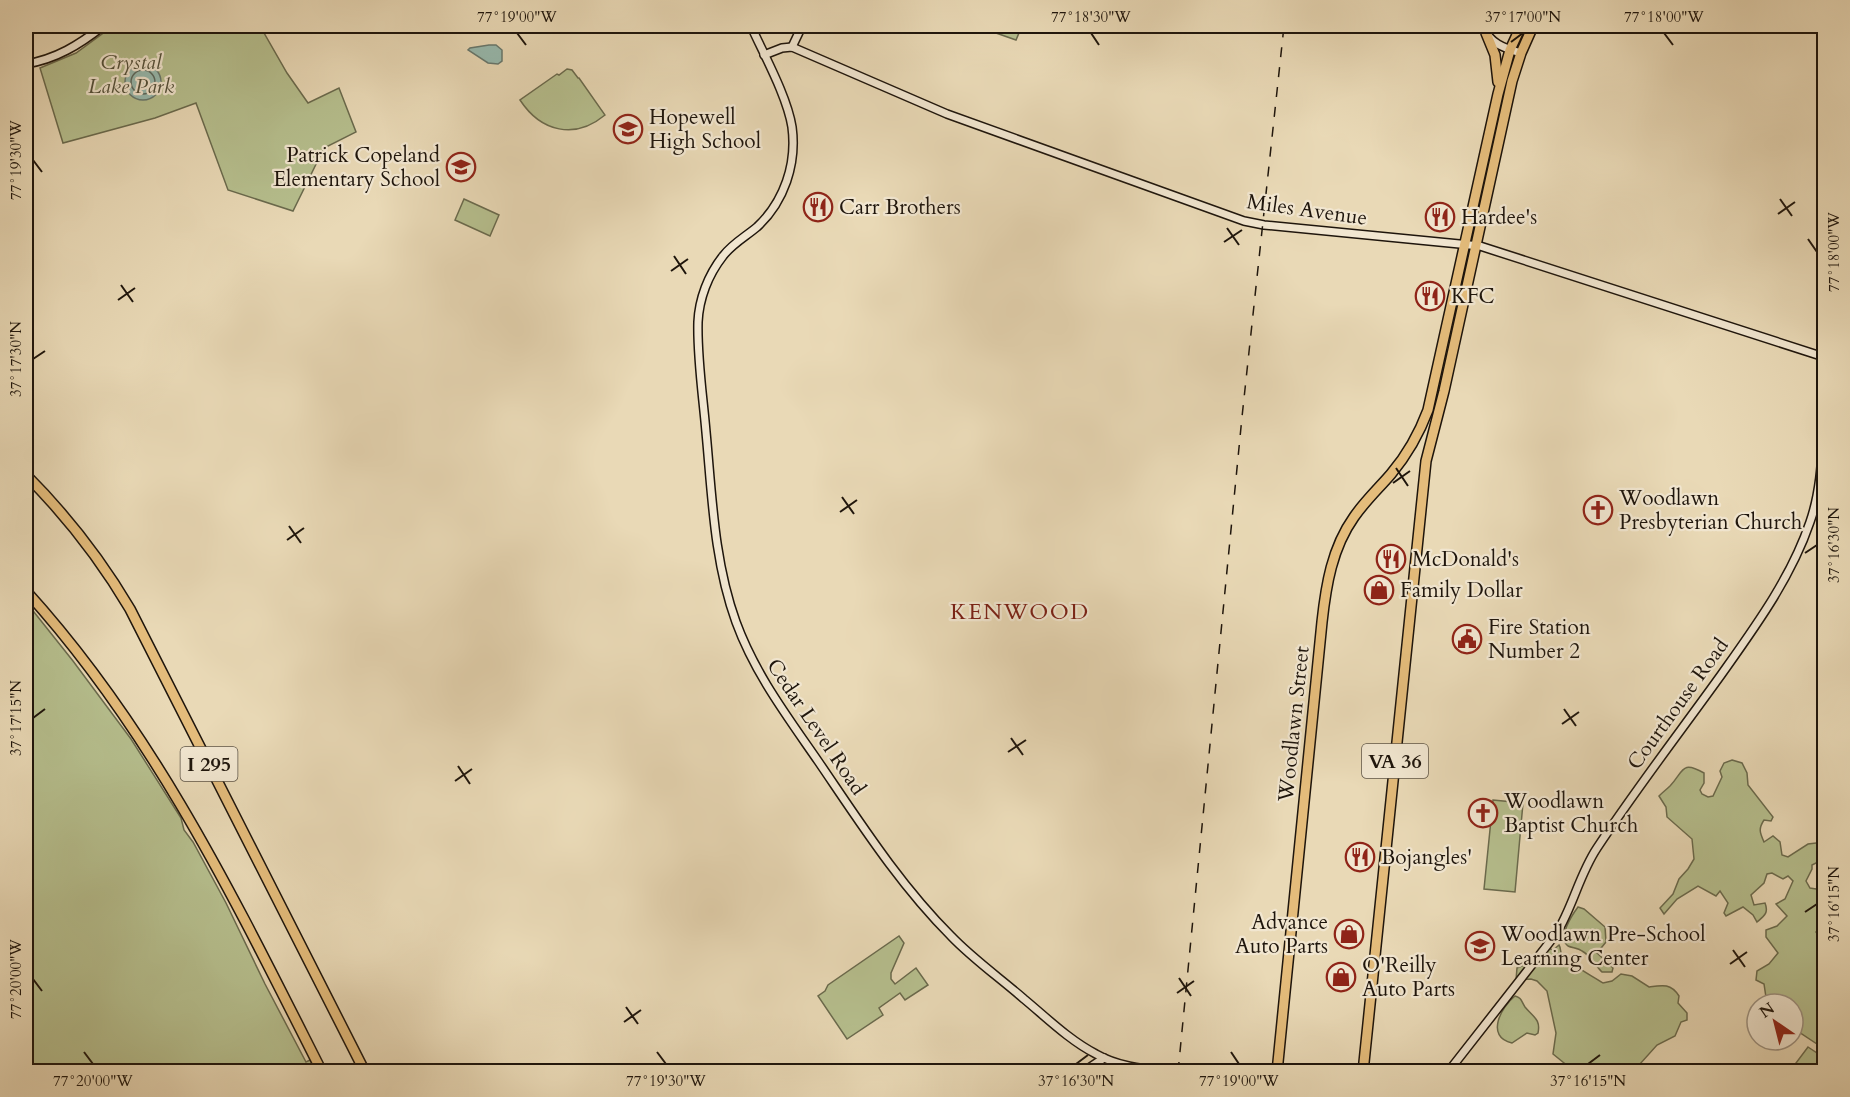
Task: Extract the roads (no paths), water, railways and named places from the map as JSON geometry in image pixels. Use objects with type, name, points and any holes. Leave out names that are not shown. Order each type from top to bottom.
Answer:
[{"type":"highway","name":"VA 36","points":[[1363,1071],[1422,489],[1428,450],[1444,391],[1498,94],[1510,50],[1521,26]]},
{"type":"highway","name":"VA 36","points":[[1470,244],[1512,81],[1533,26]]},
{"type":"highway","points":[[1484,29],[1495,56],[1498,71],[1498,94]]},
{"type":"highway","name":"Woodlawn Street","points":[[1277,1071],[1328,578],[1348,526],[1408,452],[1418,435],[1428,410],[1470,244]]},
{"type":"highway","name":"I 295","points":[[26,475],[84,541],[130,609],[365,1071]]},
{"type":"highway","name":"I 295","points":[[26,591],[52,620],[106,691],[147,749],[184,808],[221,873],[322,1071]]},
{"type":"street","points":[[26,64],[46,60],[69,50],[103,26]]},
{"type":"street","name":"Cedar Level Road","points":[[751,26],[784,101],[791,123],[793,148],[789,173],[775,206],[764,220],[725,253],[711,273],[702,300],[698,328],[717,541],[727,594],[736,623],[768,689],[853,813],[940,925],[966,950],[1085,1048],[1125,1065],[1171,1071]]},
{"type":"street","points":[[764,55],[792,47],[802,26]]},
{"type":"street","points":[[1484,29],[1498,45],[1521,53]]},
{"type":"street","name":"Miles Avenue","points":[[792,47],[947,114],[1252,223],[1470,244],[1524,259],[1824,357]]},
{"type":"street","name":"Courthouse Road","points":[[1448,1071],[1556,934],[1595,850],[1771,601],[1798,551],[1810,522],[1816,497],[1824,423]]},
{"type":"street","points":[[1083,1071],[1104,1058]]},
{"type":"water","points":[[496,45],[502,50],[502,61],[498,64],[488,63],[468,50],[470,48]]},
{"type":"water","points":[[143,64],[156,69],[161,82],[156,95],[143,100],[130,95],[125,82],[130,69]]},
{"type":"railway","points":[[1178,1072],[1242,417],[1284,26]]},
{"type":"place","name":"Hopewell High School","points":[[628,129]]},
{"type":"place","name":"Patrick Copeland Elementary School","points":[[461,167]]},
{"type":"place","name":"Carr Brothers","points":[[818,207]]},
{"type":"place","name":"Hardee's","points":[[1440,217]]},
{"type":"place","name":"KFC","points":[[1430,296]]},
{"type":"place","name":"Woodlawn Presbyterian Church","points":[[1598,510]]},
{"type":"place","name":"McDonald's","points":[[1391,559]]},
{"type":"place","name":"Family Dollar","points":[[1379,590]]},
{"type":"place","name":"Fire Station Number 2","points":[[1467,639]]},
{"type":"place","name":"Woodlawn Baptist Church","points":[[1483,813]]},
{"type":"place","name":"Bojangles'","points":[[1360,857]]},
{"type":"place","name":"Advance Auto Parts","points":[[1349,934]]},
{"type":"place","name":"Woodlawn Pre-School Learning Center","points":[[1480,946]]},
{"type":"place","name":"O'Reilly Auto Parts","points":[[1341,977]]},
{"type":"district","name":"KENWOOD","points":[[1020,612]]},
{"type":"park label","name":"Crystal Lake Park","points":[[131,74]]}]
